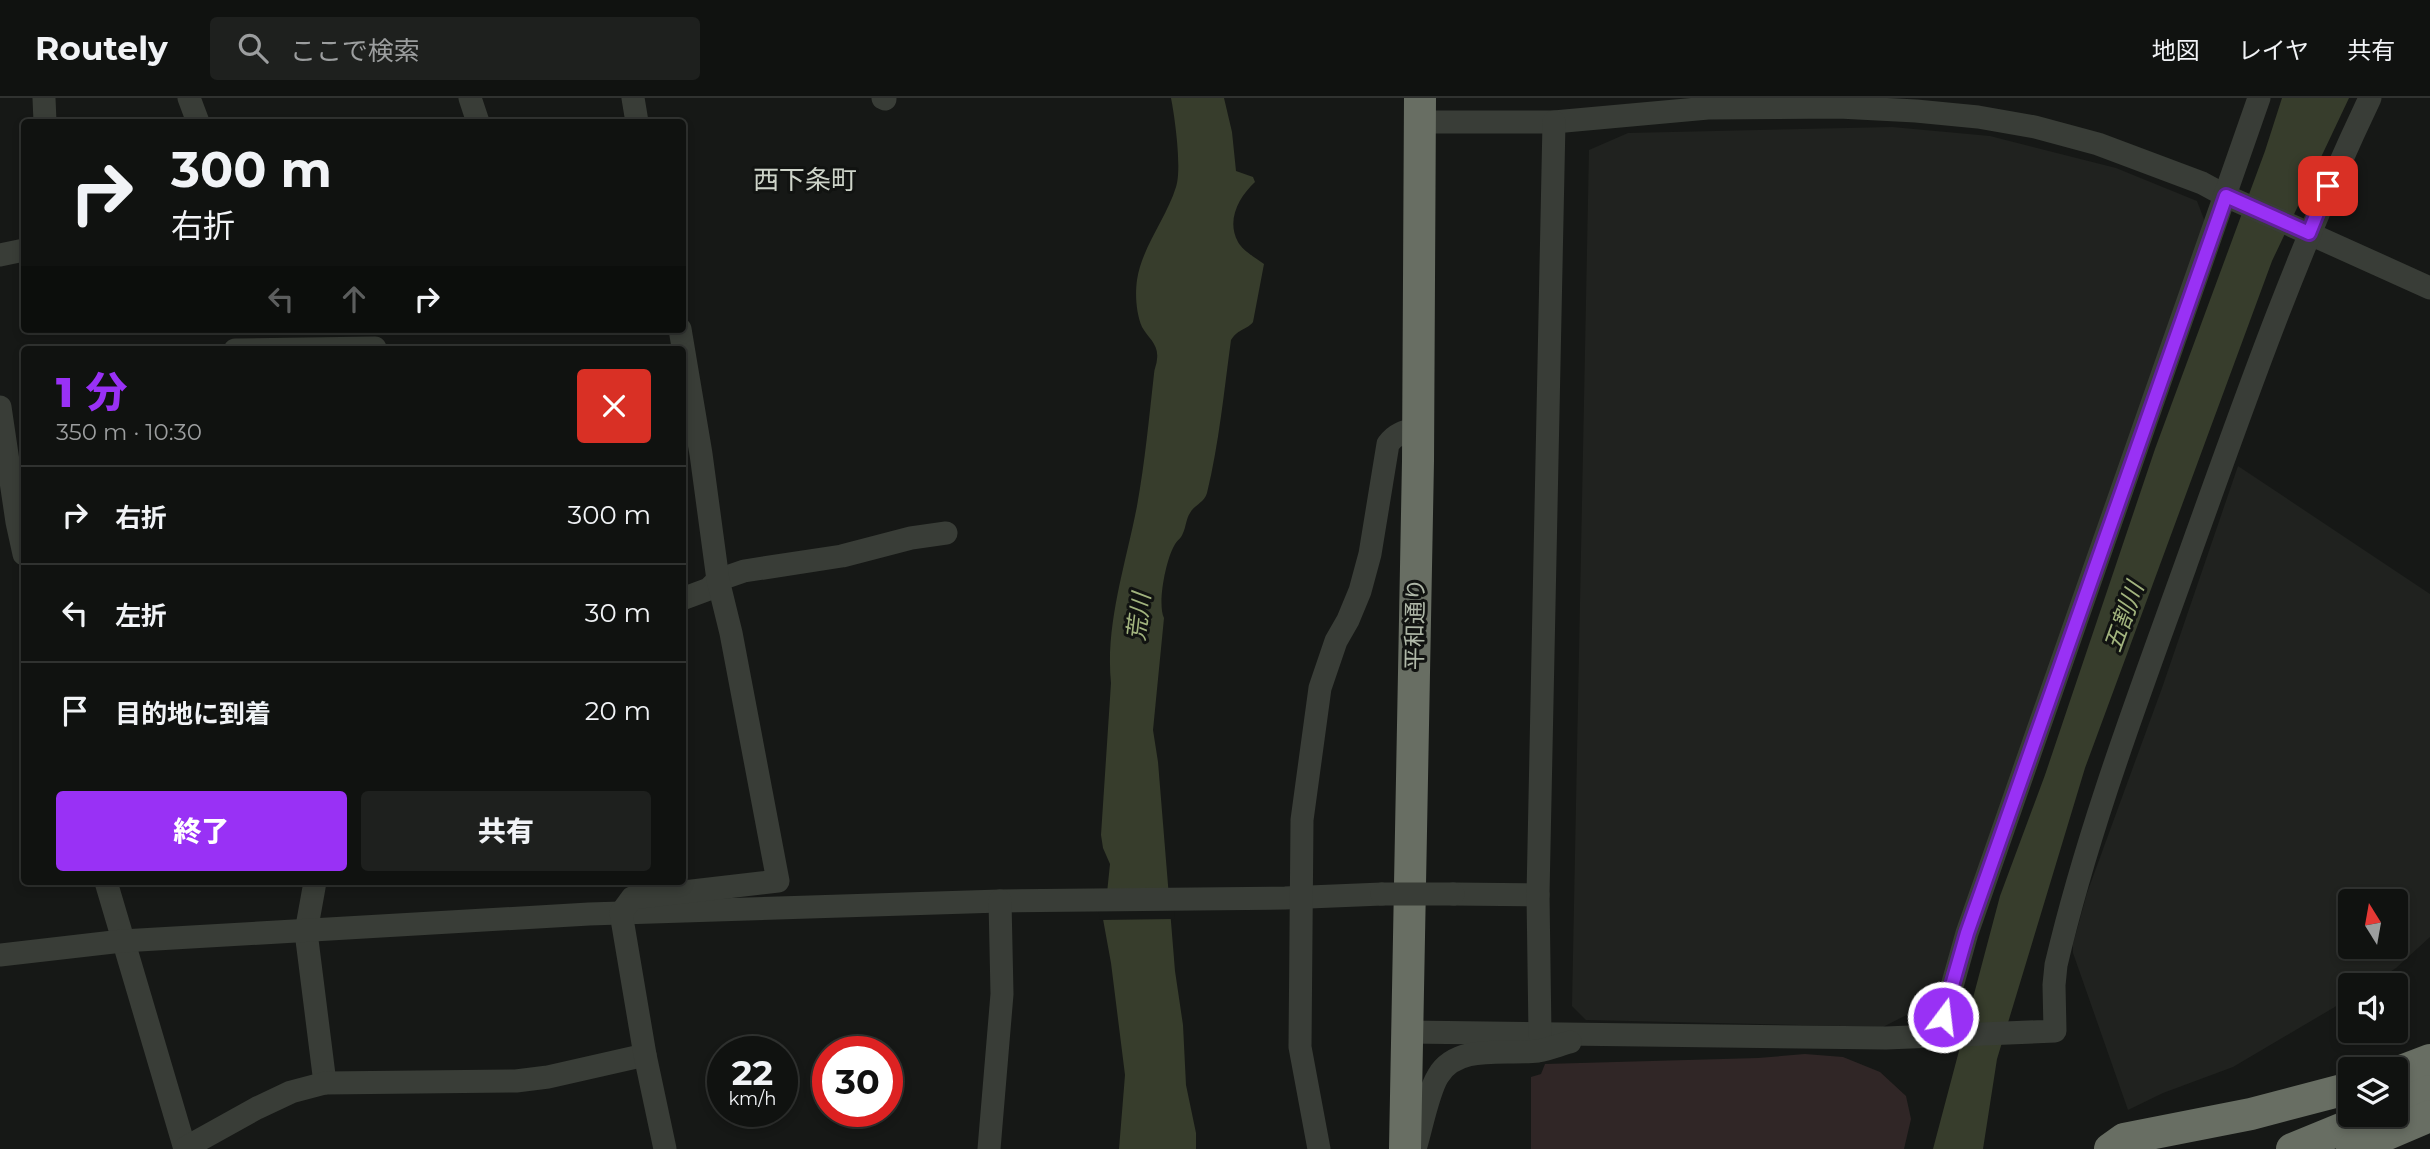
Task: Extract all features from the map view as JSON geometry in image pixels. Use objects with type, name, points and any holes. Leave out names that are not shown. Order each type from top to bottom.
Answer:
[{"type":"highway","name":"平和通り","points":[[1405,1149],[1421,110]]},
{"type":"highway","points":[[2408,1068],[2430,1060]]},
{"type":"highway","points":[[2110,1149],[2124,1139],[2251,1114],[2338,1091]]},
{"type":"highway","points":[[2408,1101],[2430,1091]]},
{"type":"highway","points":[[2352,1149],[2430,1116]]},
{"type":"highway","points":[[2292,1149],[2346,1127]]},
{"type":"street","points":[[44,98],[45,119]]},
{"type":"street","points":[[189,98],[197,119]]},
{"type":"street","points":[[470,98],[477,119]]},
{"type":"street","points":[[633,98],[637,119]]},
{"type":"street","points":[[1944,1036],[1967,933],[2232,198],[2259,98]]},
{"type":"street","points":[[1408,1032],[1886,1038],[2055,1031],[2056,965],[2104,792],[2303,230],[2328,186],[2370,98]]},
{"type":"street","points":[[1421,110],[1554,122],[1708,108],[1839,107],[1978,117],[2035,127],[2098,144],[2202,183],[2430,288]]},
{"type":"street","points":[[1540,1034],[1538,895],[1554,122]]},
{"type":"street","points":[[0,255],[21,251]]},
{"type":"street","points":[[306,346],[376,342]]},
{"type":"street","points":[[665,1149],[645,1055],[621,914],[632,898],[778,881],[731,633],[718,580],[702,454],[686,363]]},
{"type":"street","points":[[0,407],[4,462],[21,540]]},
{"type":"street","points":[[1320,1149],[1300,1047],[1293,897],[1302,820],[1321,688],[1336,641],[1360,591],[1370,554],[1388,444],[1402,432],[1418,428]]},
{"type":"street","points":[[686,598],[709,589],[718,580],[744,571],[842,556],[911,538],[946,533]]},
{"type":"street","points":[[107,885],[185,1148],[291,1092],[325,1083],[526,1080],[645,1055]]},
{"type":"street","points":[[314,885],[306,932],[325,1083]]},
{"type":"street","points":[[0,955],[122,941],[621,914],[1008,901],[1382,894],[1538,895]]},
{"type":"street","points":[[989,1149],[1008,901]]},
{"type":"street","points":[[1415,1149],[1438,1074],[1456,1058],[1540,1051],[1596,1035]]},
{"type":"shaded area","points":[[1892,127],[1990,136],[2116,168],[2197,201],[2205,222],[1941,986],[1926,1005],[1883,1027],[1586,1020],[1572,1006],[1589,150],[1628,133]]},
{"type":"shaded area","points":[[2238,466],[2430,594],[2430,937],[2408,957],[2408,889],[2338,889],[2338,959],[2406,959],[2396,968],[2388,973],[2338,973],[2338,1005],[2233,1067],[2163,1093],[2128,1110],[2073,953],[2087,893],[2162,688]]},
{"type":"shaded area","points":[[1805,1054],[1843,1057],[1880,1072],[1906,1096],[1911,1119],[1904,1149],[1531,1149],[1531,1077],[1541,1074],[1545,1064],[1758,1058]]},
{"type":"water","name":"荒川","points":[[1171,98],[1224,98],[1232,132],[1236,171],[1253,177],[1255,182],[1236,209],[1233,225],[1235,234],[1243,248],[1264,264],[1253,322],[1231,340],[1218,437],[1207,493],[1190,513],[1182,535],[1171,553],[1165,571],[1161,603],[1164,618],[1153,730],[1175,971],[1183,1025],[1186,1085],[1196,1133],[1196,1149],[1119,1149],[1125,1075],[1111,963],[1099,897],[1107,893],[1110,864],[1101,835],[1111,683],[1111,639],[1140,490],[1157,359],[1155,345],[1140,322],[1136,285],[1144,256],[1172,199],[1178,179],[1177,143]]},
{"type":"water","name":"五割川","points":[[2282,98],[2349,98],[2272,261],[2085,768],[1997,1059],[1983,1149],[1933,1149],[2000,896],[2045,775],[2155,449]]},
{"type":"pier","points":[[1173,889],[1175,919],[1100,920],[1096,896]]},
{"type":"district","name":"西下条町","points":[[805,180]]},
{"type":"route","points":[[1943,1017],[1967,933],[2226,196],[2309,233],[2328,186]]}]
